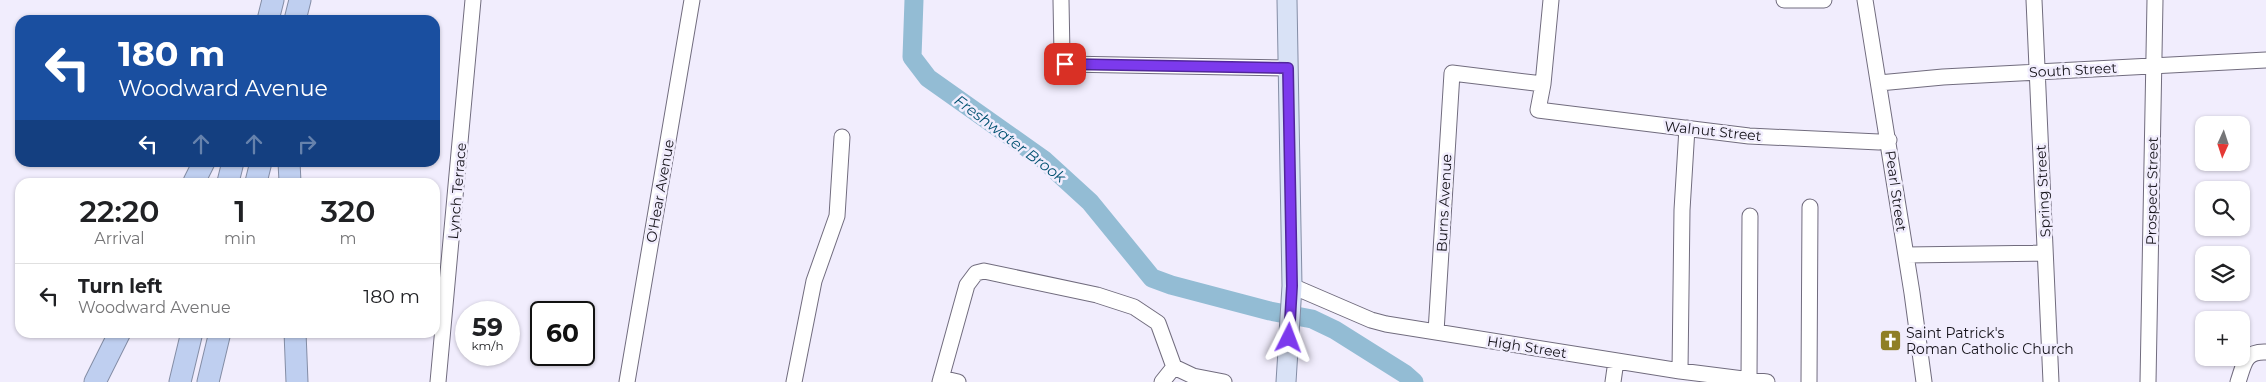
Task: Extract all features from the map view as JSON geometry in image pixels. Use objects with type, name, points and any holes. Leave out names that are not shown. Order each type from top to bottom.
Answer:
[{"type":"highway","points":[[269,15],[273,0]]},
{"type":"highway","points":[[297,15],[300,0]]},
{"type":"highway","points":[[308,15],[311,0]]},
{"type":"highway","points":[[95,382],[117,338]]},
{"type":"highway","points":[[180,382],[191,338]]},
{"type":"highway","points":[[208,382],[219,338]]},
{"type":"highway","points":[[295,338],[296,382]]},
{"type":"main road","points":[[1286,382],[1292,295],[1287,0]]},
{"type":"street","name":"Lynch Terrace","points":[[438,382],[472,0]]},
{"type":"street","name":"O'Hear Avenue","points":[[627,382],[692,0]]},
{"type":"street","points":[[1061,0],[1062,55],[1065,64],[1288,68]]},
{"type":"street","points":[[1543,84],[1550,0]]},
{"type":"street","points":[[1784,0],[1824,0]]},
{"type":"street","name":"Pearl Street","points":[[1865,0],[1889,140],[1924,382]]},
{"type":"street","name":"Spring Street","points":[[2034,0],[2051,382]]},
{"type":"street","name":"Prospect Street","points":[[2148,382],[2155,0]]},
{"type":"street","name":"South Street","points":[[1879,84],[1943,77],[2266,60]]},
{"type":"street","name":"Burns Avenue","points":[[1436,332],[1452,72],[1543,84]]},
{"type":"street","name":"Walnut Street","points":[[1543,84],[1538,110],[1780,138],[1879,142],[1889,140]]},
{"type":"street","points":[[1680,371],[1682,210],[1687,128]]},
{"type":"street","points":[[794,382],[814,281],[837,216],[842,137]]},
{"type":"street","points":[[1809,382],[1810,207]]},
{"type":"street","points":[[1749,379],[1750,216]]},
{"type":"street","points":[[1906,255],[2046,253]]},
{"type":"street","points":[[958,382],[940,380],[970,277],[984,271],[1097,295],[1134,306],[1158,323],[1174,367],[1193,376],[1224,382]]},
{"type":"street","name":"High Street","points":[[1292,295],[1371,320],[1436,332],[1680,371],[1768,382]]},
{"type":"street","points":[[2238,382],[2248,356],[2252,353],[2266,352]]},
{"type":"street","points":[[1613,382],[1616,361]]},
{"type":"street","points":[[1162,382],[1174,367]]},
{"type":"waterway","name":"Freshwater Brook","points":[[914,0],[912,57],[928,78],[1044,160],[1090,202],[1152,278],[1171,285],[1270,311],[1312,319],[1335,330],[1405,374],[1414,382]]},
{"type":"place","name":"Saint Patrick's Roman Catholic Church","points":[[1890,341]]},
{"type":"route","points":[[1065,64],[1288,68],[1292,286],[1289,338]]}]
